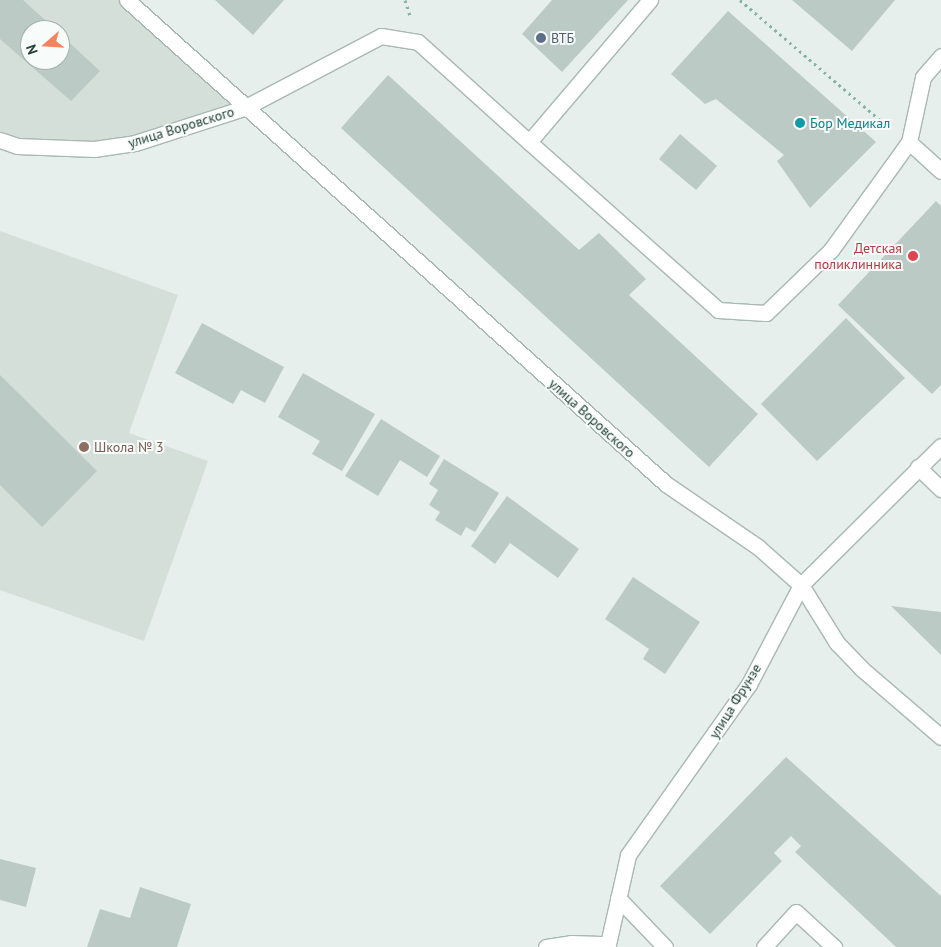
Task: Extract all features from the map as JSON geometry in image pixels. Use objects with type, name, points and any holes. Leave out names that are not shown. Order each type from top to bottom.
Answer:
[{"type":"street","name":"улица Воровского","points":[[127,0],[244,108],[666,484],[758,547],[801,585]]},
{"type":"street","points":[[529,142],[650,0]]},
{"type":"street","points":[[244,108],[381,36],[418,42],[718,310],[766,313],[830,250],[908,142],[923,77],[941,56]]},
{"type":"street","name":"улица Воровского","points":[[0,140],[18,146],[94,149],[135,143],[244,108]]},
{"type":"street","points":[[908,142],[941,171]]},
{"type":"street","points":[[941,446],[801,585],[837,642],[862,669],[941,737]]},
{"type":"street","points":[[918,467],[941,489]]},
{"type":"street","name":"улица Фрунзе","points":[[546,947],[571,943],[608,945],[628,855],[749,684],[801,585]]},
{"type":"street","points":[[618,898],[665,947]]},
{"type":"street","points":[[764,947],[796,912],[834,947]]},
{"type":"path","points":[[740,0],[908,142]]},
{"type":"shaded area","points":[[0,0],[127,0],[244,108],[135,143],[0,140]]},
{"type":"shaded area","name":"Школа № 3","points":[[0,231],[178,295],[129,433],[208,461],[144,641],[0,590]]},
{"type":"building","points":[[0,0],[23,0],[45,20],[20,20],[20,56],[0,39]]},
{"type":"building","points":[[215,0],[284,0],[253,35]]},
{"type":"building","points":[[552,0],[628,0],[562,72],[522,34]]},
{"type":"building","points":[[792,0],[895,0],[852,51]]},
{"type":"building","name":"Бор Медикал","points":[[728,11],[876,142],[810,208],[777,161],[784,155],[716,99],[705,104],[671,74]]},
{"type":"building","points":[[70,43],[100,71],[71,101],[36,70],[70,70]]},
{"type":"building","points":[[388,75],[579,250],[599,233],[646,279],[629,295],[758,414],[709,467],[341,128]]},
{"type":"building","points":[[680,134],[717,166],[696,190],[659,159]]},
{"type":"building","name":"Детская поликлинника","points":[[936,201],[941,206],[941,385],[932,394],[838,305]]},
{"type":"building","points":[[846,318],[905,378],[817,461],[761,404]]},
{"type":"building","points":[[202,323],[284,367],[265,403],[241,390],[233,404],[175,373]]},
{"type":"building","points":[[303,373],[375,414],[342,471],[312,454],[320,441],[278,417]]},
{"type":"building","points":[[0,375],[97,471],[42,527],[0,485]]},
{"type":"building","points":[[381,419],[440,456],[427,477],[400,460],[378,496],[345,476]]},
{"type":"building","points":[[444,459],[499,493],[475,532],[466,527],[461,536],[435,520],[440,512],[429,505],[438,490],[429,484]]},
{"type":"building","points":[[507,496],[579,549],[558,578],[510,543],[495,564],[471,546]]},
{"type":"building","points":[[633,577],[700,622],[665,674],[643,659],[649,649],[605,619]]},
{"type":"building","points":[[891,606],[941,612],[941,655]]},
{"type":"building","points":[[786,757],[941,896],[941,947],[896,947],[795,852],[801,846],[791,836],[774,853],[782,861],[710,934],[660,886]]},
{"type":"building","points":[[0,859],[36,868],[26,907],[0,900]]},
{"type":"building","points":[[140,887],[191,904],[177,947],[87,947],[100,909],[130,918]]},
{"type":"place","name":"ВТБ","points":[[541,38]]},
{"type":"place","name":"Бор Медикал","points":[[800,123]]},
{"type":"place","name":"Детская поликлинника","points":[[913,256]]},
{"type":"place","name":"Школа № 3","points":[[84,447]]}]
